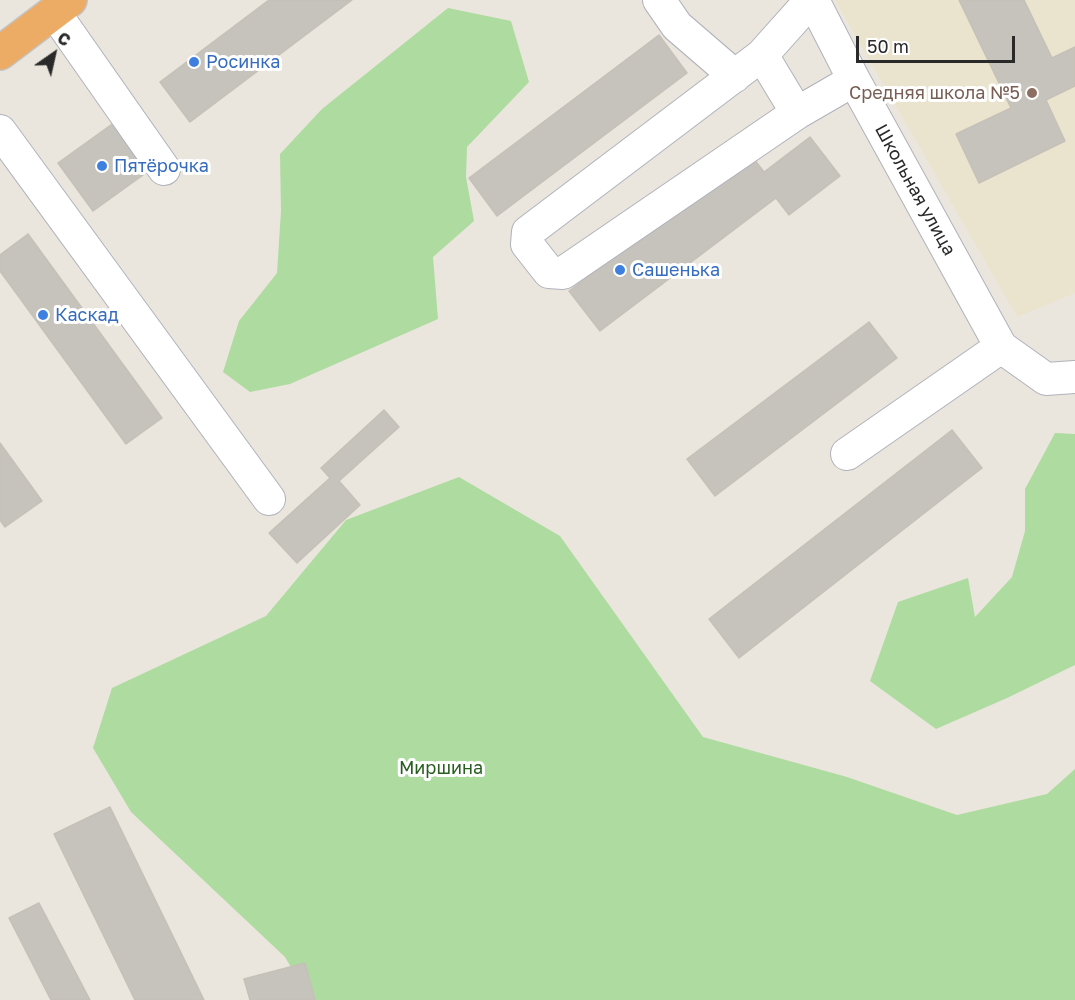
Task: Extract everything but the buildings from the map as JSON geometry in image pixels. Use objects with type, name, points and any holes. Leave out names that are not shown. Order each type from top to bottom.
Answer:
[{"type":"highway","points":[[0,53],[62,6]]},
{"type":"street","points":[[659,0],[677,26],[735,76]]},
{"type":"street","points":[[812,0],[762,56],[528,232],[527,244],[549,272],[563,273],[797,113],[854,80]]},
{"type":"street","name":"Школьная улица","points":[[812,0],[1001,347]]},
{"type":"street","points":[[62,6],[164,169]]},
{"type":"street","points":[[762,56],[797,113]]},
{"type":"street","points":[[0,131],[269,499]]},
{"type":"street","points":[[847,454],[1001,347],[1046,379],[1075,376]]},
{"type":"shaded area","points":[[835,0],[1075,0],[1075,293],[1017,317]]},
{"type":"green space","points":[[448,8],[511,21],[529,82],[467,147],[466,177],[474,221],[433,257],[438,319],[290,384],[250,392],[223,372],[239,321],[277,273],[281,211],[280,154],[322,109]]},
{"type":"green space","points":[[1055,433],[1075,434],[1075,665],[936,729],[870,681],[898,602],[968,578],[975,617],[1012,577],[1025,531],[1025,489]]},
{"type":"green space","name":"Миршина","points":[[459,477],[560,536],[703,737],[847,777],[957,815],[1047,794],[1075,769],[1075,1000],[310,1000],[285,957],[131,812],[93,748],[112,688],[266,616],[346,520]]},
{"type":"place","name":"Росинка","points":[[194,62]]},
{"type":"place","name":"Средняя школа №5","points":[[1032,93]]},
{"type":"place","name":"Пятёрочка","points":[[102,166]]},
{"type":"place","name":"Сашенька","points":[[620,270]]},
{"type":"place","name":"Каскад","points":[[43,315]]}]
